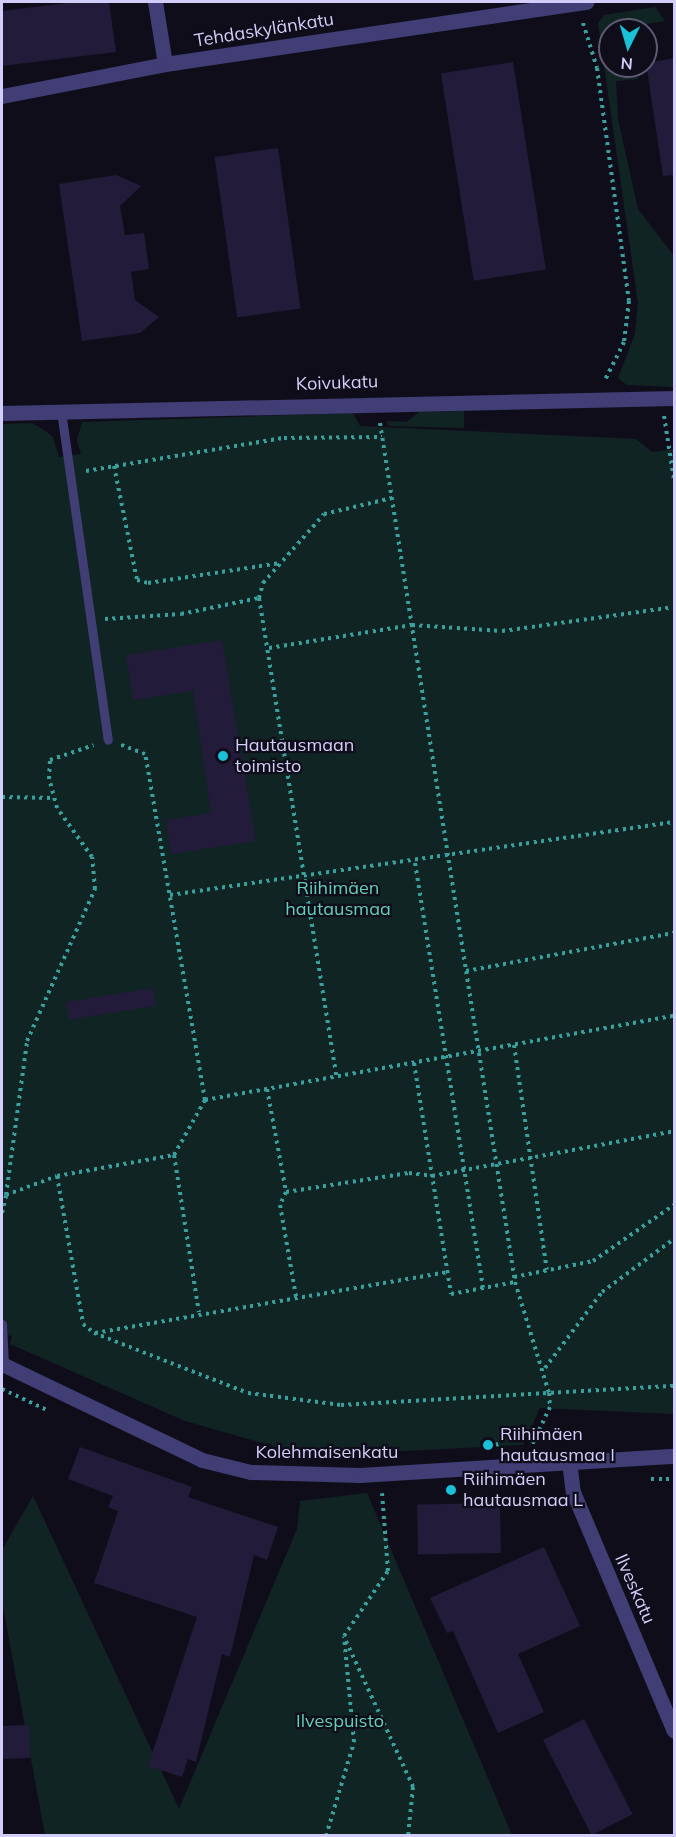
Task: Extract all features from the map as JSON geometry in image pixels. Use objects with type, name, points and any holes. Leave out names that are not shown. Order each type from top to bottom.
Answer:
[{"type":"street","points":[[155,2],[165,64]]},
{"type":"street","name":"Tehdaskylänkatu","points":[[2,96],[165,64],[577,2]]},
{"type":"street","name":"Koivukatu","points":[[2,413],[377,401],[668,399]]},
{"type":"street","name":"Kolehmaisenkatu","points":[[2,1367],[227,1468],[360,1475],[532,1462],[675,1455]]},
{"type":"street","name":"Ilveskatu","points":[[569,1461],[573,1492],[675,1731]]},
{"type":"lane","points":[[61,411],[108,740]]},
{"type":"lane","points":[[2,1324],[2,1367]]},
{"type":"path","points":[[577,2],[591,37],[629,301],[624,342],[604,381],[603,400]]},
{"type":"path","points":[[668,399],[675,480]]},
{"type":"path","points":[[377,401],[515,1279],[545,1368],[549,1393],[550,1407],[532,1445],[532,1462]]},
{"type":"path","points":[[70,473],[296,437],[382,437]]},
{"type":"path","points":[[114,466],[136,580],[148,583],[280,563]]},
{"type":"path","points":[[337,1077],[269,648],[259,598],[263,583],[335,507],[392,498]]},
{"type":"path","points":[[92,620],[181,614],[259,598]]},
{"type":"path","points":[[269,648],[412,626],[502,631],[675,607]]},
{"type":"path","points":[[2,1213],[27,1041],[94,889],[92,857],[54,798],[50,759],[108,740],[145,754],[206,1100],[174,1155],[199,1312]]},
{"type":"path","points":[[2,797],[54,798]]},
{"type":"path","points":[[170,895],[415,863],[675,822]]},
{"type":"path","points":[[415,863],[483,1288]]},
{"type":"path","points":[[466,971],[675,933]]},
{"type":"path","points":[[206,1100],[675,1016]]},
{"type":"path","points":[[514,1045],[547,1270]]},
{"type":"path","points":[[414,1063],[451,1294],[593,1261],[675,1205]]},
{"type":"path","points":[[267,1089],[286,1192],[280,1205],[296,1297]]},
{"type":"path","points":[[286,1192],[409,1173],[432,1176],[675,1131]]},
{"type":"path","points":[[6,1195],[57,1176],[174,1155]]},
{"type":"path","points":[[57,1176],[78,1312],[94,1333],[274,1398],[341,1405],[675,1386]]},
{"type":"path","points":[[545,1368],[602,1293],[675,1239]]},
{"type":"path","points":[[94,1333],[199,1312],[448,1272]]},
{"type":"path","points":[[326,1836],[354,1742],[344,1636],[388,1571],[382,1493]]},
{"type":"path","points":[[344,1636],[413,1787],[408,1836]]},
{"type":"green space","points":[[655,7],[665,21],[658,22],[658,18],[602,18],[604,15]]},
{"type":"green space","points":[[606,78],[638,78],[616,81],[618,119],[638,209],[674,256],[674,387],[627,385],[618,378],[635,334],[638,303]]},
{"type":"green space","points":[[464,411],[464,428],[388,426],[387,421],[407,422],[419,412]]},
{"type":"green space","name":"Riihimäen hautausmaa","points":[[353,413],[360,426],[636,439],[652,452],[674,449],[674,1414],[540,1408],[523,1445],[381,1452],[276,1447],[185,1421],[10,1344],[12,1336],[2,1334],[2,424],[32,423],[53,437],[59,457],[81,454],[77,440],[82,422]]},
{"type":"green space","name":"Ilvespuisto","points":[[367,1493],[512,1835],[45,1835],[2,1601],[2,1550],[33,1496],[179,1809],[297,1529],[300,1501]]},
{"type":"building","points":[[75,2],[109,2],[116,52],[2,66],[2,11]]},
{"type":"building","points":[[675,58],[675,175],[663,176],[648,78],[658,78],[658,61]]},
{"type":"building","points":[[513,62],[546,269],[474,281],[441,73]]},
{"type":"building","points":[[278,148],[301,308],[237,317],[215,157]]},
{"type":"building","points":[[116,175],[141,186],[120,206],[125,235],[144,233],[149,269],[131,272],[135,300],[159,317],[140,333],[82,341],[59,184]]},
{"type":"building","name":"Hautausmaan toimisto","points":[[222,640],[256,841],[171,854],[166,820],[211,813],[193,691],[133,700],[126,655]]},
{"type":"building","points":[[153,988],[156,1006],[69,1020],[66,1002]]},
{"type":"building","points":[[80,1447],[192,1487],[188,1497],[278,1527],[267,1560],[254,1555],[230,1657],[222,1654],[196,1762],[188,1759],[182,1777],[148,1766],[197,1617],[94,1583],[118,1511],[108,1507],[113,1496],[68,1479]]},
{"type":"building","points":[[500,1503],[501,1553],[418,1554],[417,1504]]},
{"type":"building","points":[[544,1547],[580,1626],[518,1654],[544,1712],[498,1733],[453,1631],[447,1633],[430,1598]]},
{"type":"building","points":[[584,1719],[633,1814],[592,1835],[543,1740]]},
{"type":"building","points":[[29,1725],[30,1758],[3,1759],[2,1726]]},
{"type":"place","name":"Hautausmaan toimisto","points":[[223,756]]},
{"type":"place","name":"Riihimäen hautausmaa I","points":[[488,1445]]},
{"type":"place","name":"Riihimäen hautausmaa L","points":[[451,1490]]}]
